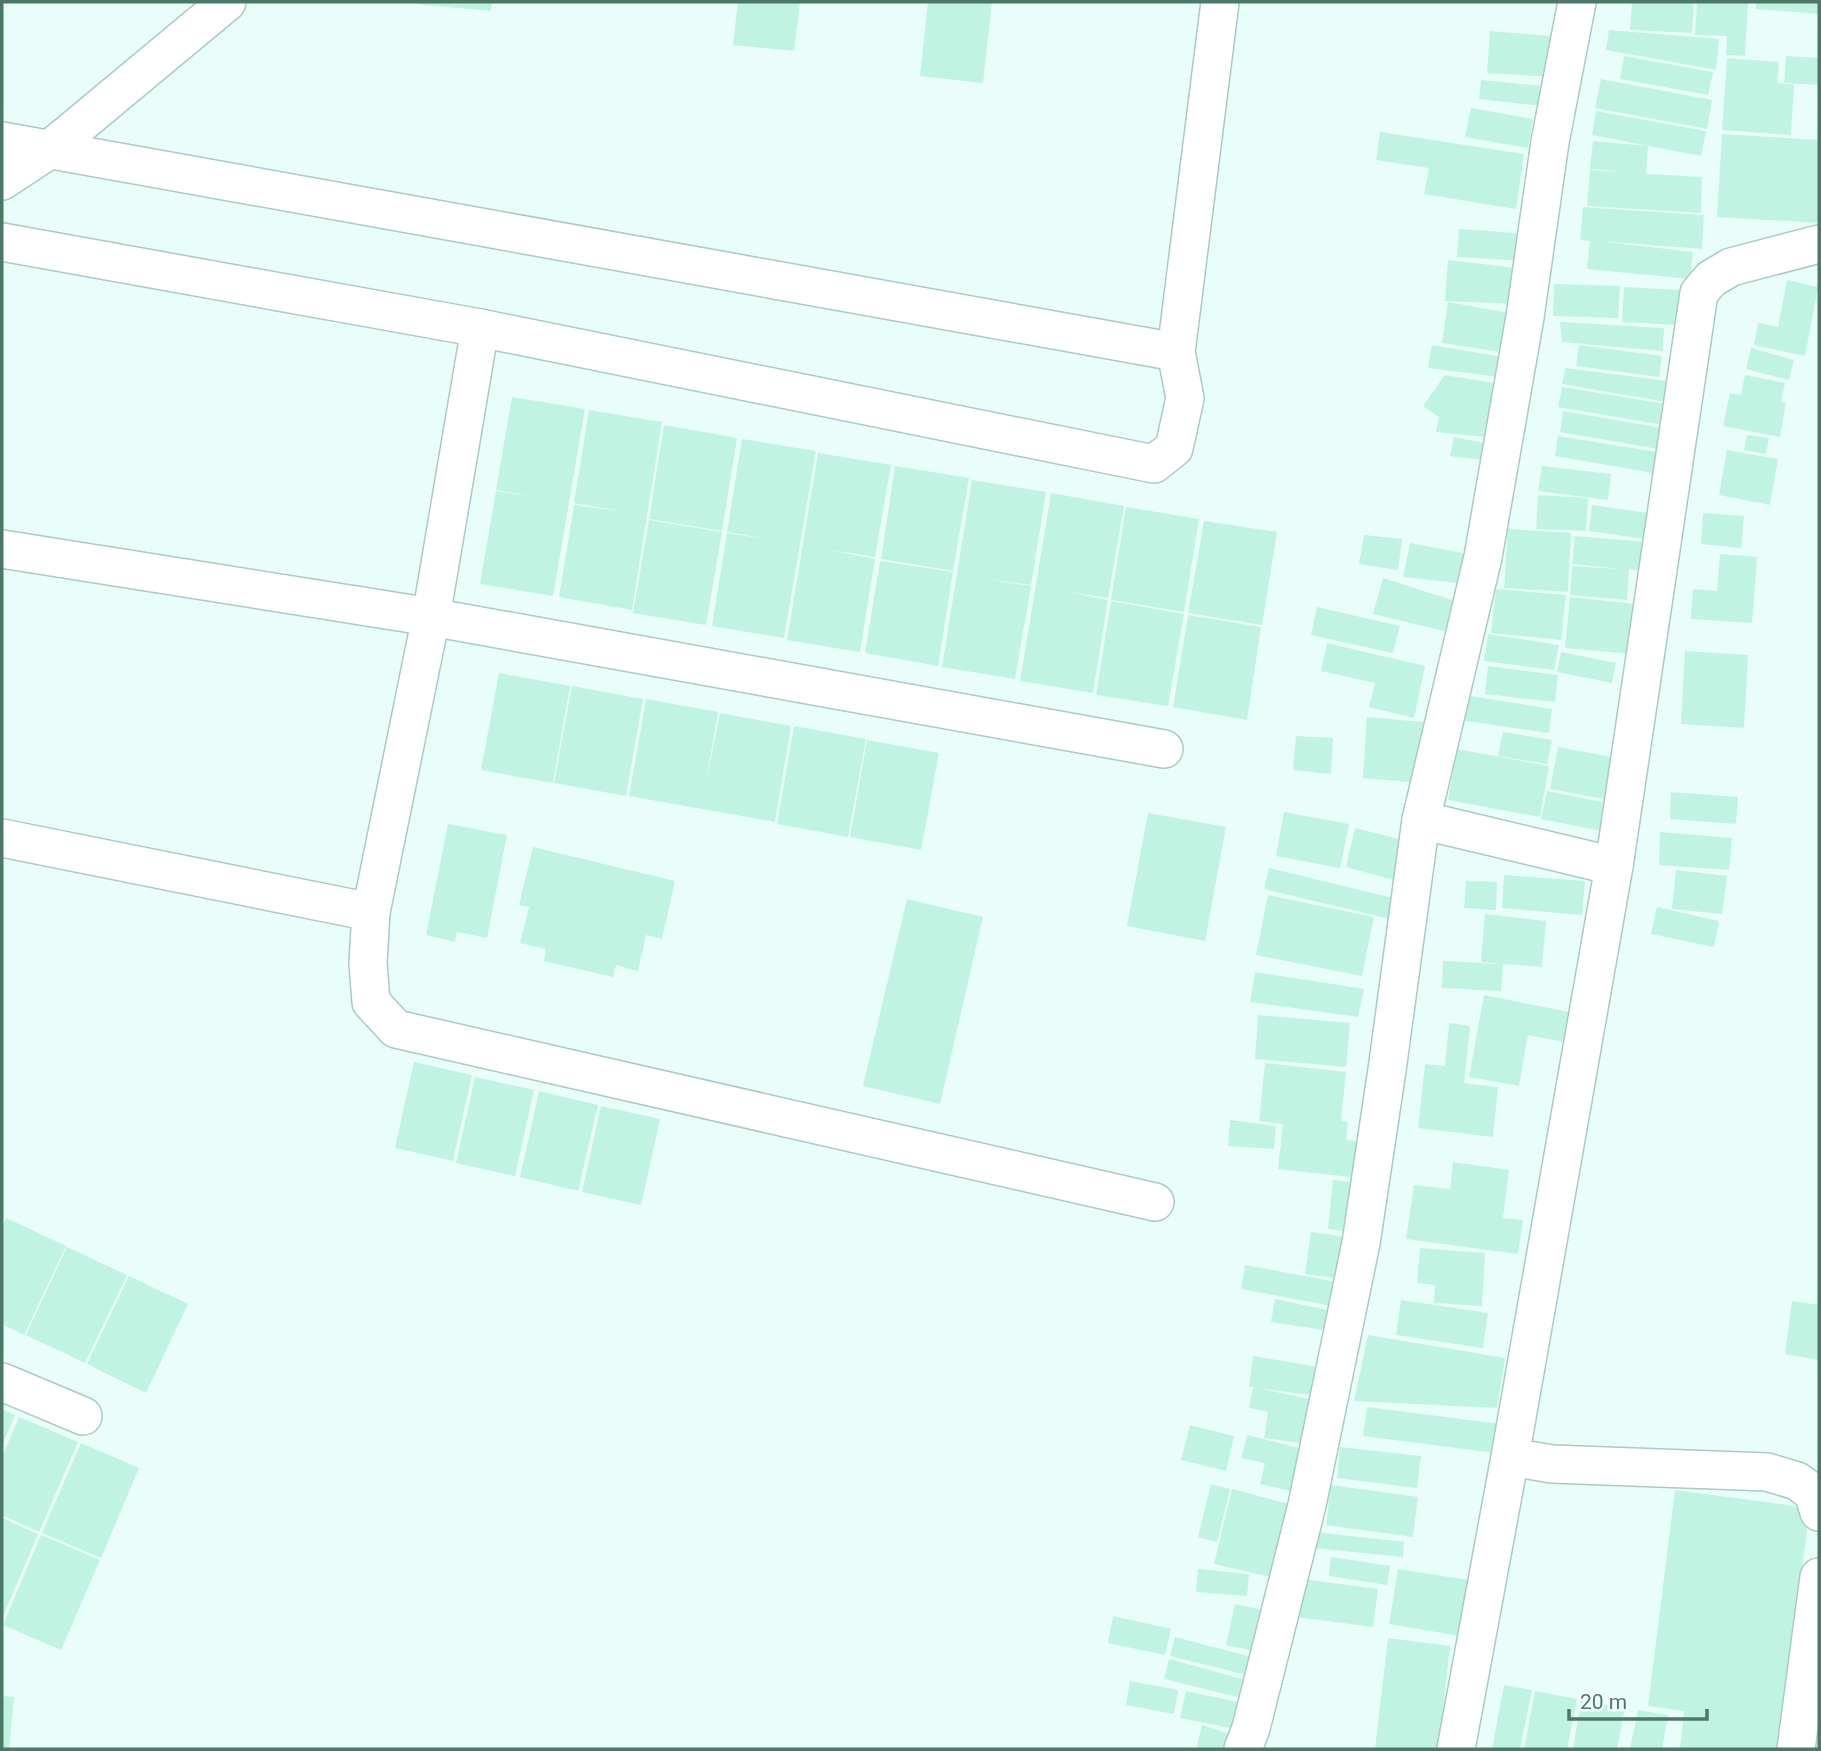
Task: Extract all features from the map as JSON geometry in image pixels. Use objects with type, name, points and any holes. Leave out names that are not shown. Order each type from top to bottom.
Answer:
[{"type":"street","points":[[2,181],[49,150],[227,2]]},
{"type":"street","points":[[2,242],[480,328],[1154,464],[1174,448],[1185,398],[1176,352],[1220,2]]},
{"type":"street","points":[[1243,1749],[1251,1728],[1307,1505],[1361,1243],[1421,820],[1483,556],[1525,317],[1550,142],[1577,2]]},
{"type":"street","points":[[2,141],[1176,352]]},
{"type":"street","points":[[1456,1749],[1614,866],[1699,293],[1711,279],[1731,267],[1819,244]]},
{"type":"street","points":[[480,328],[431,617],[371,912],[368,963],[372,1002],[396,1029],[1155,1202]]},
{"type":"street","points":[[2,549],[431,617],[1164,749]]},
{"type":"street","points":[[1421,820],[1614,866]]},
{"type":"street","points":[[2,838],[371,912]]},
{"type":"street","points":[[2,1382],[83,1416]]},
{"type":"street","points":[[1510,1457],[1552,1464],[1767,1472],[1797,1481],[1814,1493],[1819,1512]]},
{"type":"street","points":[[1796,1749],[1819,1577]]},
{"type":"building","points":[[416,2],[492,2],[491,11]]},
{"type":"building","points":[[738,2],[800,2],[794,51],[733,45]]},
{"type":"building","points":[[928,2],[992,2],[983,83],[920,76]]},
{"type":"building","points":[[1632,2],[1694,2],[1692,33],[1630,30]]},
{"type":"building","points":[[1697,2],[1748,2],[1745,56],[1726,55],[1727,36],[1695,35]]},
{"type":"building","points":[[1756,2],[1819,2],[1819,14],[1756,9]]},
{"type":"building","points":[[1609,30],[1719,39],[1716,70],[1606,50]]},
{"type":"building","points":[[1490,31],[1561,37],[1553,77],[1487,73]]},
{"type":"building","points":[[1624,56],[1713,72],[1708,95],[1620,79]]},
{"type":"building","points":[[1786,56],[1819,58],[1819,85],[1784,83]]},
{"type":"building","points":[[1727,58],[1779,62],[1777,83],[1794,85],[1791,135],[1722,130]]},
{"type":"building","points":[[1601,79],[1712,100],[1707,129],[1595,108]]},
{"type":"building","points":[[1481,80],[1553,87],[1551,107],[1479,99]]},
{"type":"building","points":[[1471,108],[1533,119],[1528,148],[1465,137]]},
{"type":"building","points":[[1596,111],[1706,131],[1701,156],[1592,135]]},
{"type":"building","points":[[1380,132],[1524,154],[1516,209],[1424,194],[1429,168],[1376,160]]},
{"type":"building","points":[[1722,134],[1819,140],[1819,223],[1717,217]]},
{"type":"building","points":[[1593,141],[1648,146],[1646,174],[1702,177],[1701,213],[1587,206],[1590,170],[1627,172],[1590,169]]},
{"type":"building","points":[[1583,207],[1704,215],[1702,249],[1599,241],[1693,252],[1690,279],[1587,269],[1590,241],[1580,240]]},
{"type":"building","points":[[1459,229],[1530,234],[1527,261],[1457,257]]},
{"type":"building","points":[[1448,260],[1525,269],[1520,304],[1445,301]]},
{"type":"building","points":[[1787,280],[1818,287],[1805,356],[1754,345],[1758,323],[1778,327]]},
{"type":"building","points":[[1554,284],[1620,286],[1618,318],[1553,316]]},
{"type":"building","points":[[1624,287],[1680,290],[1678,325],[1622,322]]},
{"type":"building","points":[[1448,302],[1521,315],[1513,354],[1442,343]]},
{"type":"building","points":[[1560,322],[1664,328],[1663,351],[1562,342]]},
{"type":"building","points":[[1432,345],[1509,358],[1507,378],[1428,368]]},
{"type":"building","points":[[1579,345],[1662,356],[1659,377],[1576,366]]},
{"type":"building","points":[[1751,348],[1794,360],[1789,380],[1746,369]]},
{"type":"building","points":[[1565,368],[1676,382],[1672,403],[1562,384]]},
{"type":"building","points":[[1445,375],[1506,385],[1495,438],[1436,432],[1439,417],[1423,406]]},
{"type":"building","points":[[1745,375],[1785,383],[1781,402],[1786,403],[1780,437],[1723,426],[1730,393],[1741,395]]},
{"type":"building","points":[[1562,387],[1672,405],[1669,426],[1558,407]]},
{"type":"building","points":[[512,397],[585,409],[553,596],[480,584],[496,491],[541,498],[496,490]]},
{"type":"building","points":[[589,410],[662,422],[632,610],[559,597],[574,505],[619,511],[574,503]]},
{"type":"building","points":[[1563,411],[1674,430],[1670,451],[1560,432]]},
{"type":"building","points":[[664,425],[737,438],[722,531],[649,519]]},
{"type":"building","points":[[1747,435],[1769,438],[1766,454],[1744,450]]},
{"type":"building","points":[[1558,436],[1669,454],[1665,475],[1555,456]]},
{"type":"building","points":[[1454,437],[1495,445],[1491,461],[1450,456]]},
{"type":"building","points":[[742,439],[816,451],[784,638],[712,626],[727,533],[772,540],[727,532]]},
{"type":"building","points":[[1727,450],[1778,459],[1770,505],[1719,495]]},
{"type":"building","points":[[818,453],[891,465],[875,557],[830,550],[875,559],[860,652],[787,640]]},
{"type":"building","points":[[895,466],[969,478],[953,571],[881,559]]},
{"type":"building","points":[[1542,466],[1611,474],[1608,500],[1538,491]]},
{"type":"building","points":[[972,480],[1046,492],[1031,585],[985,579],[1031,586],[1015,679],[942,667]]},
{"type":"building","points":[[1051,493],[1124,506],[1108,598],[1063,591],[1108,600],[1093,693],[1020,681]]},
{"type":"building","points":[[1538,495],[1588,498],[1586,531],[1536,529]]},
{"type":"building","points":[[1592,505],[1648,513],[1644,539],[1589,531]]},
{"type":"building","points":[[1126,507],[1199,519],[1184,612],[1111,600]]},
{"type":"building","points":[[1703,513],[1744,516],[1741,548],[1701,544]]},
{"type":"building","points":[[649,520],[722,532],[706,625],[633,613]]},
{"type":"building","points":[[1204,521],[1277,532],[1262,625],[1188,613]]},
{"type":"building","points":[[1508,529],[1571,533],[1568,592],[1504,588]]},
{"type":"building","points":[[1364,535],[1402,539],[1398,570],[1359,564]]},
{"type":"building","points":[[1575,536],[1648,542],[1645,571],[1629,569],[1627,600],[1570,595],[1572,566],[1620,569],[1572,564]]},
{"type":"building","points":[[1410,543],[1473,555],[1467,584],[1403,577]]},
{"type":"building","points":[[1720,554],[1757,557],[1752,623],[1691,619],[1693,589],[1717,591]]},
{"type":"building","points":[[880,561],[953,572],[938,666],[865,653]]},
{"type":"building","points":[[1383,578],[1461,603],[1456,634],[1373,614]]},
{"type":"building","points":[[1496,589],[1566,595],[1561,640],[1491,633]]},
{"type":"building","points":[[1570,597],[1636,604],[1631,654],[1565,648]]},
{"type":"building","points":[[1111,601],[1184,614],[1168,706],[1096,695]]},
{"type":"building","points":[[1317,607],[1400,626],[1393,653],[1311,635]]},
{"type":"building","points":[[1188,615],[1261,627],[1247,720],[1173,707]]},
{"type":"building","points":[[1488,634],[1559,645],[1554,670],[1484,661]]},
{"type":"building","points":[[1327,643],[1425,666],[1414,718],[1369,707],[1375,683],[1321,671]]},
{"type":"building","points":[[1685,651],[1748,655],[1744,728],[1681,724]]},
{"type":"building","points":[[1561,652],[1616,663],[1612,683],[1557,672]]},
{"type":"building","points":[[1488,666],[1558,675],[1555,702],[1485,694]]},
{"type":"building","points":[[499,673],[570,686],[553,783],[481,770]]},
{"type":"building","points":[[572,686],[643,699],[626,796],[554,783]]},
{"type":"building","points":[[1464,695],[1552,709],[1549,733],[1460,720]]},
{"type":"building","points":[[646,699],[718,712],[705,788],[720,713],[791,726],[775,822],[629,796]]},
{"type":"building","points":[[1367,717],[1423,722],[1419,783],[1363,778]]},
{"type":"building","points":[[794,726],[866,739],[848,837],[777,824]]},
{"type":"building","points":[[1503,732],[1552,740],[1547,764],[1498,756]]},
{"type":"building","points":[[1296,736],[1333,738],[1331,774],[1293,770]]},
{"type":"building","points":[[867,740],[939,753],[921,850],[850,837]]},
{"type":"building","points":[[1558,747],[1622,759],[1614,801],[1550,789]]},
{"type":"building","points":[[1457,749],[1549,766],[1540,817],[1448,800]]},
{"type":"building","points":[[1547,791],[1612,804],[1607,832],[1541,819]]},
{"type":"building","points":[[1671,792],[1738,797],[1736,824],[1670,819]]},
{"type":"building","points":[[1284,812],[1349,824],[1340,868],[1276,856]]},
{"type":"building","points":[[1148,813],[1226,827],[1205,941],[1127,926]]},
{"type":"building","points":[[448,824],[507,835],[487,938],[457,932],[455,942],[426,935]]},
{"type":"building","points":[[1355,828],[1407,841],[1401,882],[1346,867]]},
{"type":"building","points":[[1660,832],[1732,838],[1729,870],[1659,865]]},
{"type":"building","points":[[533,847],[675,881],[662,939],[646,935],[638,971],[616,965],[613,977],[544,961],[546,949],[520,943],[529,907],[519,905]]},
{"type":"building","points":[[1269,868],[1393,898],[1390,919],[1264,889]]},
{"type":"building","points":[[1676,870],[1727,876],[1722,914],[1672,909]]},
{"type":"building","points":[[1504,875],[1585,881],[1582,915],[1502,908]]},
{"type":"building","points":[[1466,881],[1497,882],[1496,910],[1464,908]]},
{"type":"building","points":[[1268,895],[1374,917],[1362,976],[1256,955]]},
{"type":"building","points":[[907,899],[983,917],[940,1104],[863,1086]]},
{"type":"building","points":[[1657,907],[1719,921],[1714,947],[1651,934]]},
{"type":"building","points":[[1485,914],[1546,921],[1542,967],[1503,964],[1501,991],[1442,988],[1443,961],[1499,964],[1481,962]]},
{"type":"building","points":[[1255,972],[1364,989],[1358,1017],[1250,1002]]},
{"type":"building","points":[[1484,995],[1574,1013],[1569,1043],[1528,1035],[1519,1086],[1469,1077]]},
{"type":"building","points":[[1258,1015],[1350,1023],[1346,1067],[1255,1059]]},
{"type":"building","points":[[1449,1023],[1470,1026],[1464,1083],[1498,1087],[1493,1137],[1418,1128],[1425,1064],[1445,1066]]},
{"type":"building","points":[[414,1062],[472,1075],[453,1161],[395,1148]]},
{"type":"building","points":[[1265,1063],[1346,1072],[1341,1121],[1348,1122],[1346,1140],[1373,1142],[1369,1179],[1278,1169],[1283,1124],[1259,1121]]},
{"type":"building","points":[[475,1077],[534,1090],[515,1176],[456,1163]]},
{"type":"building","points":[[539,1091],[598,1105],[578,1191],[520,1177]]},
{"type":"building","points":[[601,1106],[660,1119],[641,1205],[582,1192]]},
{"type":"building","points":[[1230,1120],[1276,1126],[1274,1149],[1228,1146]]},
{"type":"building","points":[[1453,1162],[1509,1170],[1503,1218],[1523,1220],[1518,1254],[1406,1239],[1414,1185],[1450,1189]]},
{"type":"building","points":[[1333,1180],[1364,1184],[1358,1233],[1328,1229]]},
{"type":"building","points":[[6,1218],[66,1246],[24,1335],[2,1324],[2,1228]]},
{"type":"building","points":[[1311,1232],[1355,1238],[1349,1280],[1305,1274]]},
{"type":"building","points":[[67,1247],[127,1275],[85,1363],[26,1335]]},
{"type":"building","points":[[1420,1248],[1485,1253],[1482,1306],[1434,1303],[1435,1285],[1417,1283]]},
{"type":"building","points":[[1245,1265],[1348,1284],[1343,1308],[1241,1289]]},
{"type":"building","points":[[129,1276],[188,1304],[146,1393],[87,1364]]},
{"type":"building","points":[[1275,1299],[1342,1313],[1337,1332],[1271,1322]]},
{"type":"building","points":[[1401,1300],[1488,1313],[1483,1348],[1396,1335]]},
{"type":"building","points":[[1792,1301],[1819,1305],[1819,1360],[1785,1354]]},
{"type":"building","points":[[1368,1335],[1505,1358],[1497,1408],[1354,1401]]},
{"type":"building","points":[[1253,1356],[1330,1369],[1325,1397],[1257,1388],[1324,1402],[1313,1445],[1264,1438],[1268,1412],[1249,1408],[1253,1387],[1249,1387]]},
{"type":"building","points":[[1367,1407],[1500,1424],[1496,1453],[1363,1436]]},
{"type":"building","points":[[2,1409],[15,1415],[2,1446]]},
{"type":"building","points":[[19,1417],[78,1442],[39,1532],[2,1515],[2,1457]]},
{"type":"building","points":[[1190,1425],[1234,1436],[1226,1471],[1181,1460]]},
{"type":"building","points":[[1247,1435],[1314,1452],[1303,1494],[1260,1484],[1265,1463],[1241,1458]]},
{"type":"building","points":[[81,1443],[139,1468],[101,1558],[42,1533]]},
{"type":"building","points":[[1340,1447],[1421,1456],[1417,1488],[1337,1478]]},
{"type":"building","points":[[1211,1484],[1230,1489],[1217,1542],[1198,1537]]},
{"type":"building","points":[[1331,1485],[1418,1497],[1413,1537],[1326,1525]]},
{"type":"building","points":[[1232,1489],[1301,1507],[1284,1580],[1214,1564]]},
{"type":"building","points":[[1675,1490],[1810,1508],[1778,1749],[1680,1749],[1684,1711],[1648,1706]]},
{"type":"building","points":[[2,1518],[38,1534],[2,1619]]},
{"type":"building","points":[[1315,1532],[1404,1542],[1403,1557],[1313,1548]]},
{"type":"building","points":[[41,1535],[100,1560],[61,1650],[3,1625]]},
{"type":"building","points":[[1331,1557],[1390,1566],[1387,1585],[1329,1576]]},
{"type":"building","points":[[1198,1569],[1249,1574],[1247,1596],[1196,1592]]},
{"type":"building","points":[[1398,1569],[1475,1581],[1466,1637],[1389,1624]]},
{"type":"building","points":[[1302,1579],[1378,1589],[1373,1627],[1296,1617]]},
{"type":"building","points":[[1235,1604],[1276,1613],[1267,1654],[1226,1645]]},
{"type":"building","points":[[1113,1616],[1171,1629],[1165,1655],[1108,1643]]},
{"type":"building","points":[[1175,1637],[1264,1660],[1259,1678],[1170,1656]]},
{"type":"building","points":[[1388,1638],[1450,1646],[1439,1749],[1375,1749]]},
{"type":"building","points":[[1169,1659],[1257,1683],[1254,1701],[1164,1679]]},
{"type":"building","points":[[1130,1681],[1178,1690],[1174,1714],[1126,1705]]},
{"type":"building","points":[[1504,1685],[1532,1690],[1520,1749],[1492,1749]]},
{"type":"building","points":[[1186,1691],[1252,1705],[1245,1731],[1180,1718]]},
{"type":"building","points":[[1535,1691],[1577,1699],[1567,1749],[1524,1749]]},
{"type":"building","points":[[2,1696],[14,1697],[9,1749],[2,1749]]},
{"type":"building","points":[[1581,1700],[1625,1708],[1617,1749],[1573,1749]]},
{"type":"building","points":[[1638,1710],[1668,1715],[1662,1749],[1630,1749]]},
{"type":"building","points":[[1202,1725],[1239,1737],[1236,1749],[1196,1749]]}]
